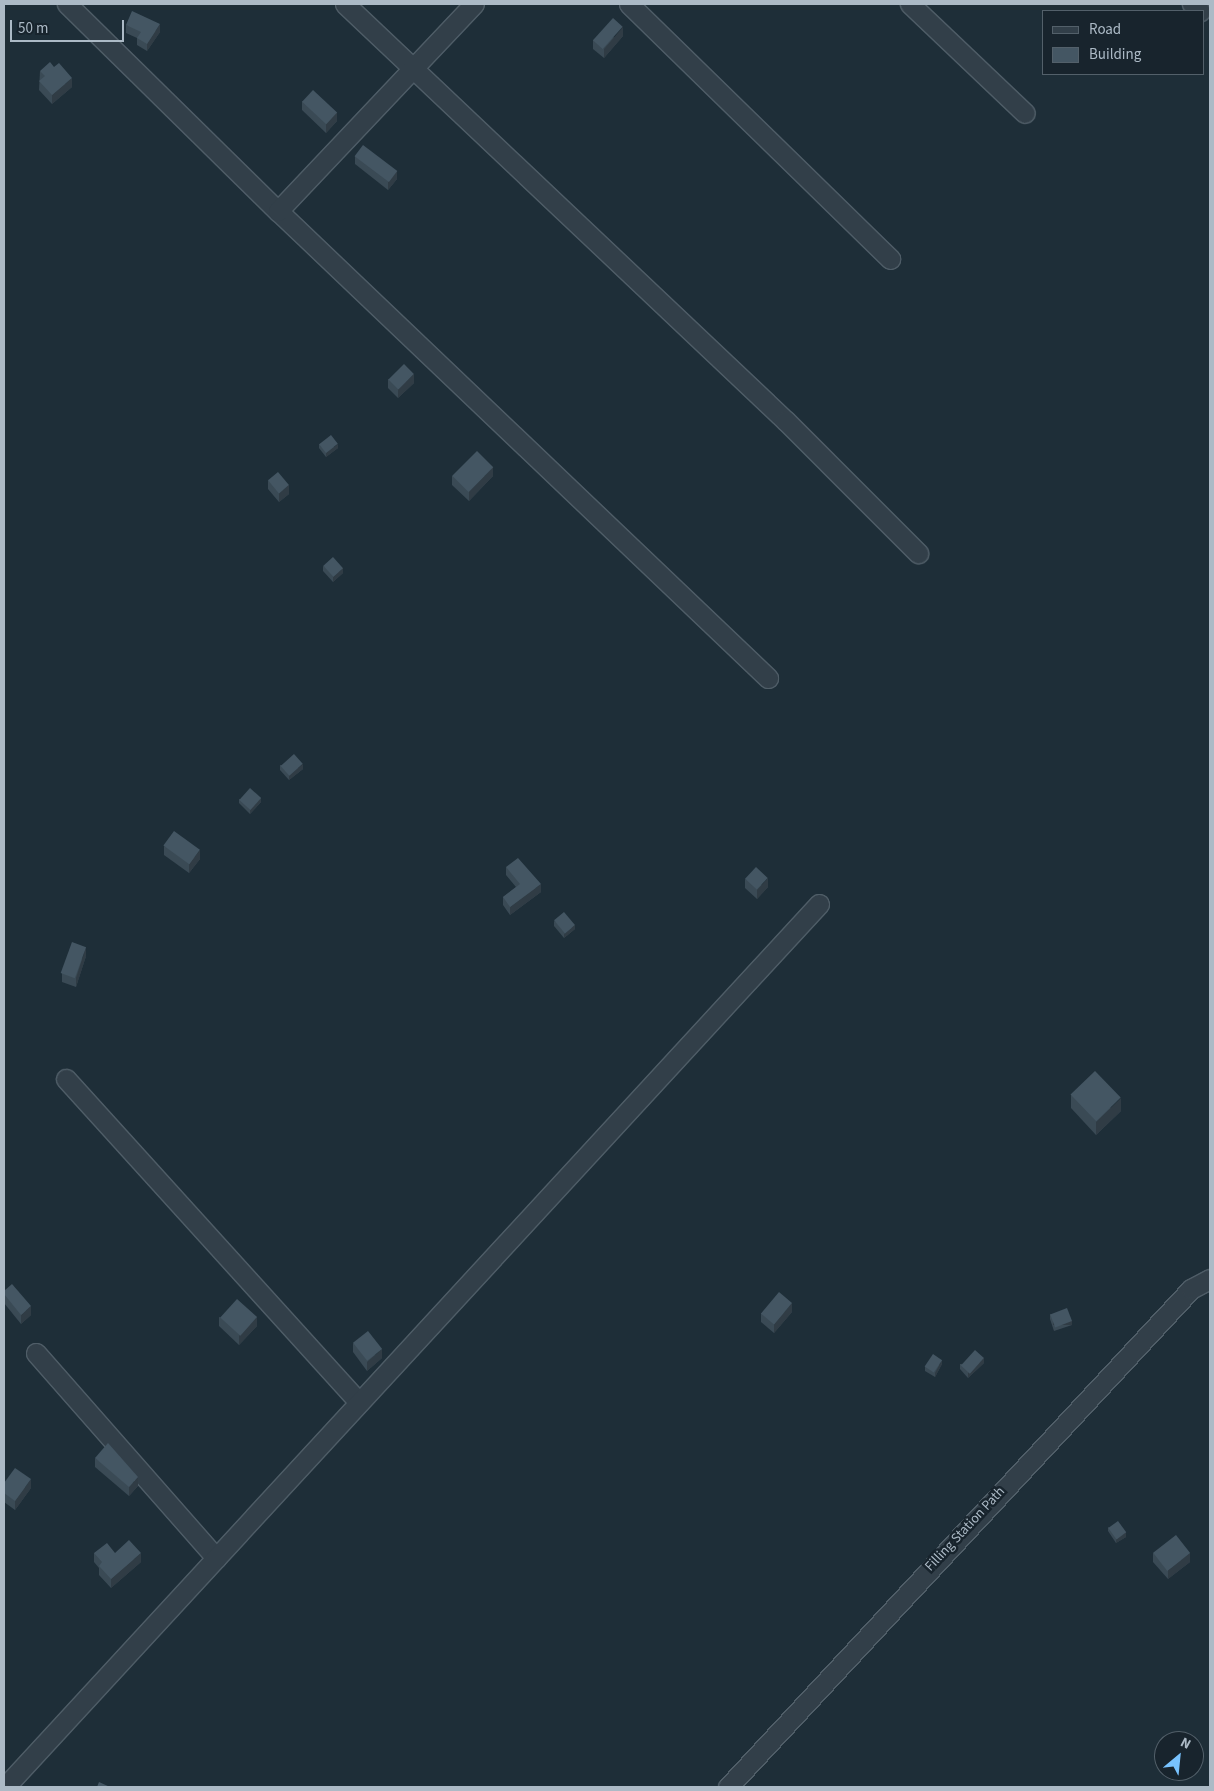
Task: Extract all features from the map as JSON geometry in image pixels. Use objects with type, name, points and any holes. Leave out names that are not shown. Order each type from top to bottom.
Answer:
[{"type":"street","points":[[66,4],[278,211],[768,678]]},
{"type":"street","points":[[344,4],[779,414],[918,553]]},
{"type":"street","points":[[278,211],[474,4]]},
{"type":"street","points":[[629,4],[890,259]]},
{"type":"street","points":[[910,4],[1025,114]]},
{"type":"street","points":[[5,1787],[819,904]]},
{"type":"street","points":[[66,1079],[359,1402]]},
{"type":"street","name":"Filling Station Path","points":[[728,1787],[1191,1288],[1210,1279]]},
{"type":"street","points":[[36,1353],[216,1558]]},
{"type":"building","points":[[132,11],[160,24],[147,44],[137,38],[141,32],[126,25]]},
{"type":"building","points":[[613,18],[623,27],[603,49],[593,40]]},
{"type":"building","points":[[50,62],[54,67],[59,63],[72,78],[52,95],[39,81],[45,76],[40,71]]},
{"type":"building","points":[[313,90],[337,113],[326,124],[302,102]]},
{"type":"building","points":[[363,145],[397,171],[389,182],[355,156]]},
{"type":"building","points":[[404,364],[414,374],[398,389],[388,380]]},
{"type":"building","points":[[331,435],[338,444],[326,453],[319,444]]},
{"type":"building","points":[[477,451],[493,467],[469,492],[452,476]]},
{"type":"building","points":[[278,472],[289,485],[279,493],[268,480]]},
{"type":"building","points":[[333,557],[343,568],[333,577],[323,566]]},
{"type":"building","points":[[294,754],[303,764],[289,776],[281,766]]},
{"type":"building","points":[[250,788],[261,798],[250,810],[239,800]]},
{"type":"building","points":[[174,831],[200,850],[189,864],[163,846]]},
{"type":"building","points":[[518,858],[541,884],[510,907],[503,897],[520,884],[506,867]]},
{"type":"building","points":[[756,867],[768,878],[757,890],[745,879]]},
{"type":"building","points":[[564,912],[575,925],[565,933],[554,920]]},
{"type":"building","points":[[72,942],[86,947],[75,978],[61,973]]},
{"type":"building","points":[[1095,1071],[1121,1098],[1096,1121],[1071,1095]]},
{"type":"building","points":[[12,1284],[31,1306],[21,1315],[4,1294],[4,1291]]},
{"type":"building","points":[[779,1292],[792,1303],[774,1324],[761,1313]]},
{"type":"building","points":[[237,1299],[257,1317],[240,1336],[220,1318]]},
{"type":"building","points":[[1067,1308],[1072,1321],[1055,1328],[1050,1314]]},
{"type":"building","points":[[368,1331],[382,1349],[367,1361],[353,1343]]},
{"type":"building","points":[[975,1350],[984,1358],[970,1374],[961,1366]]},
{"type":"building","points":[[933,1354],[942,1360],[934,1373],[925,1366]]},
{"type":"building","points":[[108,1443],[138,1477],[129,1487],[95,1458]]},
{"type":"building","points":[[15,1468],[31,1479],[15,1501],[4,1493],[4,1483]]},
{"type":"building","points":[[1118,1521],[1126,1532],[1117,1539],[1108,1528]]},
{"type":"building","points":[[1176,1535],[1190,1553],[1167,1571],[1153,1553]]},
{"type":"building","points":[[129,1540],[141,1553],[111,1579],[99,1566],[102,1562],[94,1553],[107,1543],[115,1553]]},
{"type":"building","points":[[99,1782],[110,1787],[97,1787]]}]
